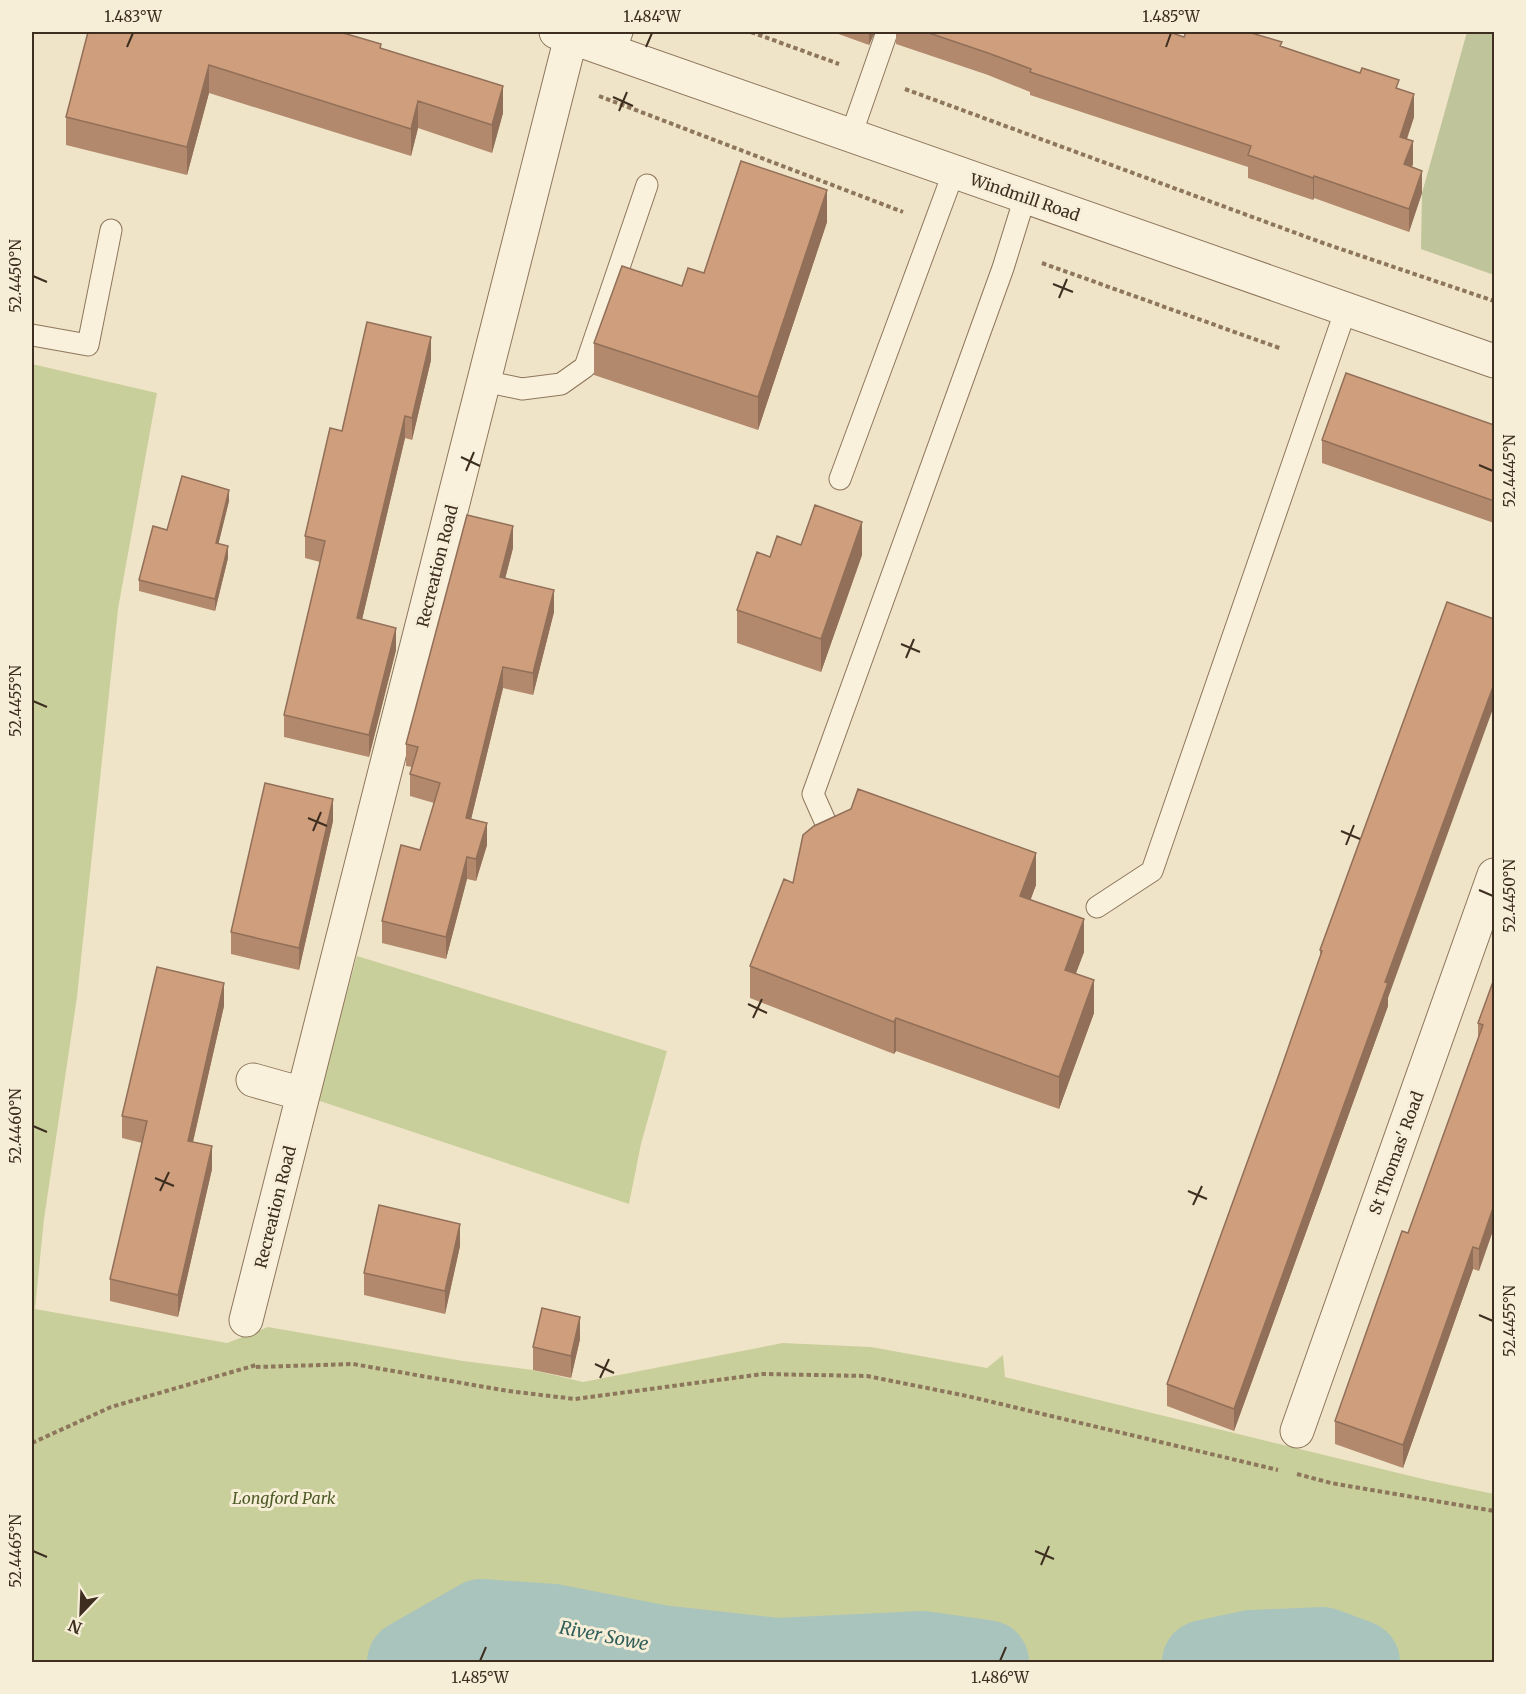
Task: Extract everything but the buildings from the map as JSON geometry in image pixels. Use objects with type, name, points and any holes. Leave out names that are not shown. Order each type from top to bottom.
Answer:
[{"type":"street","name":"Windmill Road","points":[[564,34],[619,42],[851,135],[1494,361]]},
{"type":"street","name":"Recreation Road","points":[[246,1320],[560,81],[564,34]]},
{"type":"street","name":"St Thomas' Road","points":[[1297,1431],[1494,874]]},
{"type":"street","points":[[253,1080],[303,1095]]},
{"type":"lane","points":[[851,135],[887,32]]},
{"type":"lane","points":[[840,479],[954,171]]},
{"type":"lane","points":[[484,381],[522,389],[561,384],[585,367],[647,185]]},
{"type":"lane","points":[[825,820],[813,794],[1008,251],[1025,196]]},
{"type":"lane","points":[[32,335],[88,345],[111,230]]},
{"type":"lane","points":[[1097,907],[1152,872],[1346,309]]},
{"type":"path","points":[[751,32],[1323,243],[1494,301]]},
{"type":"path","points":[[560,81],[936,224]]},
{"type":"path","points":[[1008,251],[1282,349]]},
{"type":"path","points":[[246,1320],[263,1330],[256,1367]]},
{"type":"path","points":[[32,1443],[111,1407],[256,1367],[353,1364],[508,1391],[575,1399],[763,1374],[867,1376],[966,1396],[1279,1470]]},
{"type":"path","points":[[1291,1473],[1331,1483],[1494,1511]]},
{"type":"green space","points":[[1467,32],[1494,32],[1494,275],[1421,249],[1422,193]]},
{"type":"green space","name":"Longford Park","points":[[32,364],[157,393],[118,609],[77,997],[44,1219],[35,1309],[227,1343],[268,1327],[463,1361],[533,1370],[583,1382],[783,1343],[871,1347],[987,1368],[1003,1355],[1005,1377],[1427,1480],[1494,1494],[1494,1662],[32,1662]]},
{"type":"green space","points":[[357,956],[667,1051],[641,1144],[629,1204],[317,1100]]},
{"type":"waterway","name":"River Sowe","points":[[409,1662],[481,1621],[553,1626],[660,1647],[777,1660],[923,1653],[987,1662]]},
{"type":"waterway","name":"River Sowe","points":[[1204,1662],[1251,1652],[1323,1649],[1358,1662]]}]
